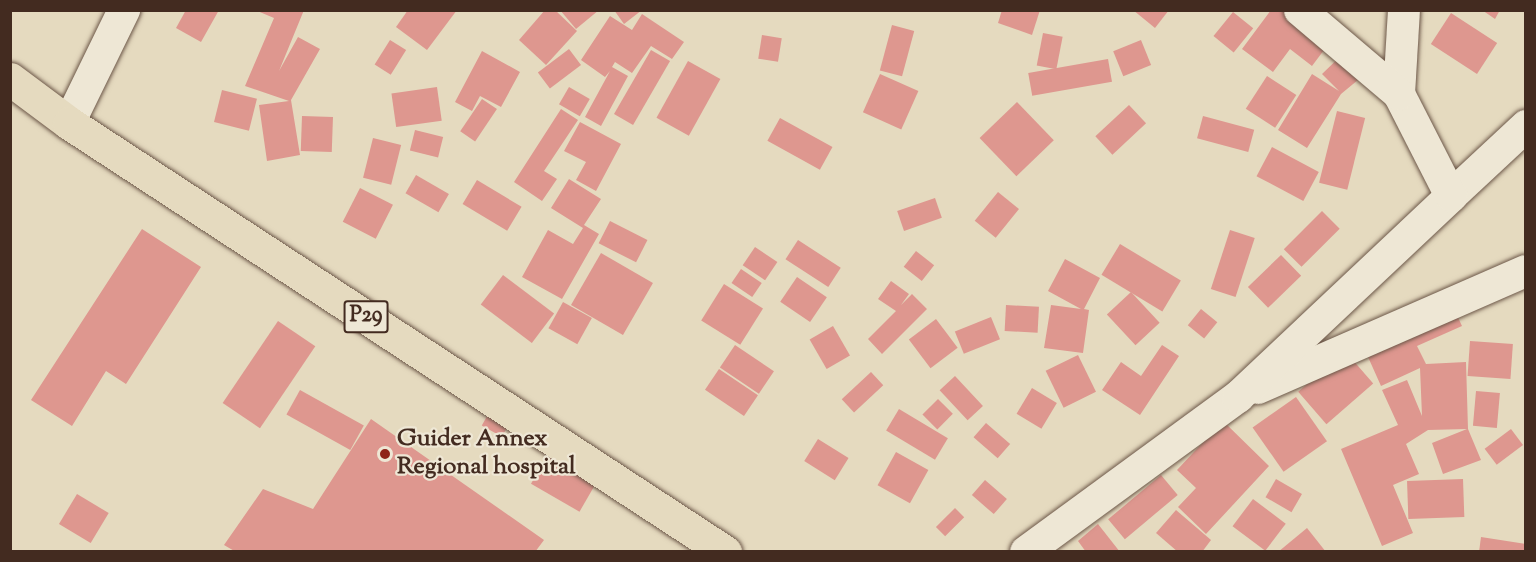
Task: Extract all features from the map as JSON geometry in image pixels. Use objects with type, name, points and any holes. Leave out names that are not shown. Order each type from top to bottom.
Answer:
[{"type":"main road","name":"P29","points":[[10,79],[69,123],[725,552]]},
{"type":"street","points":[[69,123],[124,10]]},
{"type":"street","points":[[1300,10],[1400,94],[1451,196]]},
{"type":"street","points":[[1400,94],[1404,10]]},
{"type":"street","points":[[1026,552],[1238,397],[1526,126]]},
{"type":"street","points":[[1238,397],[1526,271]]},
{"type":"building","points":[[186,10],[219,10],[201,42],[176,28]]},
{"type":"building","points":[[255,10],[304,10],[279,71],[298,37],[320,49],[291,100],[300,155],[267,161],[259,105],[289,101],[245,86],[274,18]]},
{"type":"building","points":[[408,10],[457,10],[427,50],[396,27]]},
{"type":"building","points":[[545,10],[555,10],[577,31],[546,65],[519,40]]},
{"type":"building","points":[[560,10],[599,10],[576,29]]},
{"type":"building","points":[[614,10],[642,10],[624,24]]},
{"type":"building","points":[[1002,10],[1040,10],[1032,35],[998,23]]},
{"type":"building","points":[[1133,10],[1169,10],[1155,28]]},
{"type":"building","points":[[1271,10],[1306,10],[1336,34],[1312,66],[1290,49],[1273,72],[1242,49]]},
{"type":"building","points":[[1482,10],[1500,10],[1495,19]]},
{"type":"building","points":[[1233,12],[1253,28],[1234,52],[1213,36]]},
{"type":"building","points":[[1451,13],[1497,43],[1477,74],[1431,44]]},
{"type":"building","points":[[642,14],[684,42],[672,59],[651,46],[632,73],[615,62],[612,67],[628,76],[601,126],[585,117],[610,71],[605,77],[581,60],[610,16],[632,30]]},
{"type":"building","points":[[892,25],[914,31],[902,76],[880,70]]},
{"type":"building","points":[[1043,33],[1063,37],[1056,69],[1037,65]]},
{"type":"building","points":[[762,35],[782,38],[778,62],[758,59]]},
{"type":"building","points":[[390,40],[406,50],[391,75],[375,65]]},
{"type":"building","points":[[1141,40],[1151,65],[1123,76],[1113,51]]},
{"type":"building","points":[[1349,48],[1370,70],[1341,94],[1307,148],[1278,130],[1312,74],[1339,91],[1322,74]]},
{"type":"building","points":[[569,49],[581,65],[550,88],[538,72]]},
{"type":"building","points":[[651,50],[670,61],[633,125],[614,114]]},
{"type":"building","points":[[482,51],[520,72],[501,107],[480,96],[472,111],[455,102]]},
{"type":"building","points":[[1108,59],[1112,82],[1032,96],[1028,73]]},
{"type":"building","points":[[688,61],[720,79],[689,136],[656,118]]},
{"type":"building","points":[[880,74],[918,91],[901,129],[863,112]]},
{"type":"building","points":[[1267,76],[1296,95],[1275,128],[1246,109]]},
{"type":"building","points":[[437,87],[442,121],[396,127],[391,93]]},
{"type":"building","points":[[569,87],[590,99],[580,116],[559,104]]},
{"type":"building","points":[[222,90],[257,99],[249,131],[214,122]]},
{"type":"building","points":[[482,99],[497,109],[475,141],[460,131]]},
{"type":"building","points":[[1017,102],[1054,140],[1016,176],[980,138]]},
{"type":"building","points":[[1129,105],[1146,123],[1112,155],[1095,136]]},
{"type":"building","points":[[561,109],[578,120],[544,171],[557,179],[542,201],[514,182]]},
{"type":"building","points":[[1337,111],[1365,118],[1347,190],[1319,183]]},
{"type":"building","points":[[302,116],[333,117],[332,152],[301,151]]},
{"type":"building","points":[[1203,116],[1254,130],[1248,152],[1197,138]]},
{"type":"building","points":[[780,118],[832,147],[820,170],[767,141]]},
{"type":"building","points":[[580,122],[621,144],[596,191],[576,180],[586,162],[564,151]]},
{"type":"building","points":[[415,130],[443,137],[438,157],[410,150]]},
{"type":"building","points":[[373,138],[401,145],[391,185],[363,178]]},
{"type":"building","points":[[1272,147],[1319,172],[1303,201],[1257,176]]},
{"type":"building","points":[[416,175],[449,194],[438,212],[406,193]]},
{"type":"building","points":[[569,179],[601,199],[584,225],[599,234],[562,299],[522,277],[548,230],[573,244],[583,228],[551,208]]},
{"type":"building","points":[[477,180],[522,207],[507,231],[463,204]]},
{"type":"building","points":[[360,188],[393,205],[376,239],[343,222]]},
{"type":"building","points":[[998,192],[1019,209],[996,238],[975,221]]},
{"type":"building","points":[[935,198],[942,218],[904,231],[897,211]]},
{"type":"building","points":[[1322,211],[1340,229],[1301,267],[1284,249]]},
{"type":"building","points":[[610,221],[647,240],[636,262],[599,243]]},
{"type":"building","points":[[142,229],[201,267],[126,384],[106,371],[72,426],[31,400]]},
{"type":"building","points":[[1230,230],[1255,238],[1236,297],[1211,289]]},
{"type":"building","points":[[798,240],[841,268],[828,287],[785,259]]},
{"type":"building","points":[[1120,244],[1181,281],[1162,311],[1101,275]]},
{"type":"building","points":[[755,247],[777,262],[765,280],[743,265]]},
{"type":"building","points":[[916,251],[934,265],[922,281],[904,267]]},
{"type":"building","points":[[601,253],[653,283],[623,335],[571,305]]},
{"type":"building","points":[[1281,255],[1301,276],[1268,308],[1248,287]]},
{"type":"building","points":[[1065,259],[1100,278],[1084,309],[1089,310],[1083,353],[1044,348],[1051,305],[1081,309],[1048,291]]},
{"type":"building","points":[[741,269],[762,283],[752,297],[731,283]]},
{"type":"building","points":[[503,275],[554,314],[532,343],[481,305]]},
{"type":"building","points":[[797,277],[827,297],[810,322],[780,302]]},
{"type":"building","points":[[891,281],[909,294],[901,305],[912,294],[927,309],[882,354],[868,339],[896,311],[878,299]]},
{"type":"building","points":[[724,284],[763,308],[740,345],[701,320]]},
{"type":"building","points":[[1131,292],[1160,323],[1136,345],[1107,315]]},
{"type":"building","points":[[563,302],[592,318],[577,344],[548,328]]},
{"type":"building","points":[[1006,305],[1039,307],[1038,333],[1005,331]]},
{"type":"building","points":[[1453,307],[1462,326],[1417,346],[1426,364],[1466,362],[1468,429],[1481,460],[1443,474],[1432,443],[1467,429],[1428,430],[1406,444],[1419,474],[1393,485],[1413,533],[1382,546],[1341,449],[1398,425],[1382,390],[1407,380],[1422,416],[1420,368],[1381,386],[1364,348]]},
{"type":"building","points":[[1201,309],[1217,322],[1204,339],[1188,325]]},
{"type":"building","points":[[991,317],[1000,339],[964,354],[955,332]]},
{"type":"building","points":[[936,319],[958,348],[931,368],[909,339]]},
{"type":"building","points":[[278,321],[315,346],[260,428],[223,403]]},
{"type":"building","points":[[833,326],[850,355],[827,369],[810,340]]},
{"type":"building","points":[[1470,341],[1513,344],[1510,379],[1468,376]]},
{"type":"building","points":[[735,345],[774,371],[759,394],[720,367]]},
{"type":"building","points":[[1162,345],[1179,356],[1140,415],[1102,390],[1121,362],[1141,376]]},
{"type":"building","points":[[1345,351],[1373,383],[1326,424],[1298,392]]},
{"type":"building","points":[[1078,355],[1096,392],[1064,408],[1046,371]]},
{"type":"building","points":[[719,369],[758,395],[744,416],[705,390]]},
{"type":"building","points":[[871,372],[883,385],[854,412],[842,399]]},
{"type":"building","points":[[955,376],[983,406],[968,420],[940,390]]},
{"type":"building","points":[[1032,388],[1057,403],[1041,429],[1017,414]]},
{"type":"building","points":[[300,390],[364,425],[350,450],[286,414]]},
{"type":"building","points":[[1476,391],[1500,393],[1497,428],[1473,426]]},
{"type":"building","points":[[1296,397],[1327,441],[1284,472],[1253,427]]},
{"type":"building","points":[[938,399],[953,414],[937,429],[922,415]]},
{"type":"building","points":[[491,409],[511,420],[502,437],[482,426]]},
{"type":"building","points":[[899,409],[948,438],[935,460],[886,430]]},
{"type":"building","name":"Guider Annex Regional hospital","points":[[371,419],[544,540],[535,552],[236,552],[224,545],[263,489],[313,509]]},
{"type":"building","points":[[1223,421],[1269,466],[1206,534],[1178,507],[1196,488],[1177,470]]},
{"type":"building","points":[[986,423],[1010,444],[998,458],[974,437]]},
{"type":"building","points":[[1511,429],[1523,445],[1497,465],[1485,449]]},
{"type":"building","points":[[818,439],[849,458],[835,480],[804,461]]},
{"type":"building","points":[[896,452],[928,470],[910,503],[878,485]]},
{"type":"building","points":[[547,456],[595,484],[579,512],[531,484]]},
{"type":"building","points":[[1161,475],[1178,495],[1125,539],[1108,519]]},
{"type":"building","points":[[1276,479],[1302,494],[1291,512],[1266,497]]},
{"type":"building","points":[[1463,479],[1464,517],[1408,519],[1407,481]]},
{"type":"building","points":[[985,480],[1007,499],[994,514],[972,495]]},
{"type":"building","points":[[77,494],[109,513],[91,543],[59,524]]},
{"type":"building","points":[[1253,499],[1286,524],[1265,551],[1233,526]]},
{"type":"building","points":[[955,508],[964,517],[945,536],[936,527]]},
{"type":"building","points":[[1176,510],[1211,540],[1202,552],[1178,552],[1156,533]]},
{"type":"building","points":[[1098,524],[1120,552],[1086,552],[1078,541]]},
{"type":"building","points":[[1307,528],[1326,552],[1278,552]]},
{"type":"building","points":[[1481,537],[1526,544],[1526,552],[1479,552]]},
{"type":"place","name":"Guider Annex Regional hospital","points":[[385,454]]}]
